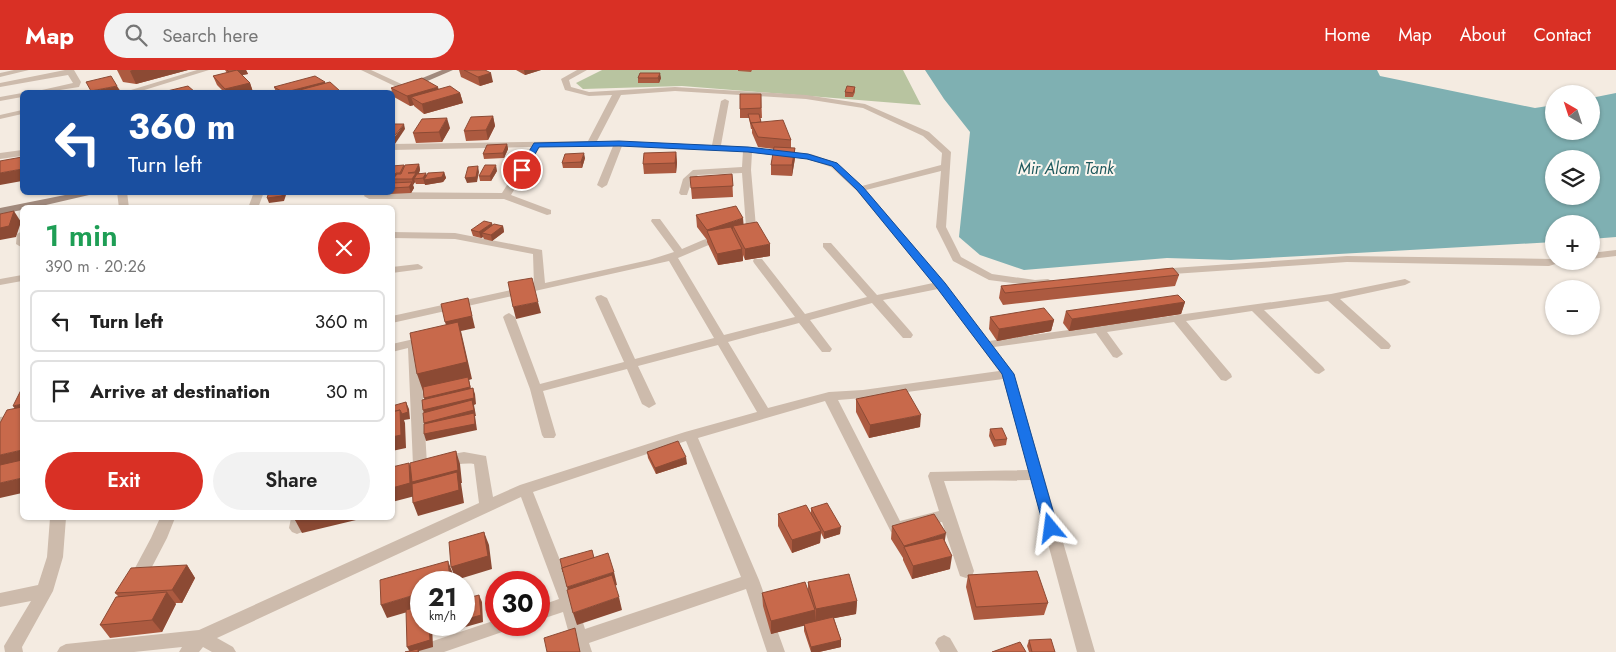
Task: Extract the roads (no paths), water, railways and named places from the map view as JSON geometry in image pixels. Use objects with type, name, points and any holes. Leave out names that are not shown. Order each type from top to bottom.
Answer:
[{"type":"main road","points":[[395,92],[449,70]]},
{"type":"main road","points":[[34,205],[67,196]]},
{"type":"main road","points":[[0,211],[20,208]]},
{"type":"street","points":[[0,74],[25,70]]},
{"type":"street","points":[[135,90],[205,70]]},
{"type":"street","points":[[365,70],[406,88]]},
{"type":"street","points":[[583,70],[565,79],[568,88],[589,94],[675,89],[806,97],[865,106],[926,134],[946,152],[941,228],[958,259],[989,277],[1035,283],[1054,282]]},
{"type":"street","points":[[0,85],[70,71],[77,82],[76,85],[48,90]]},
{"type":"street","points":[[591,144],[618,92]]},
{"type":"street","points":[[0,99],[20,95]]},
{"type":"street","points":[[716,148],[725,101]]},
{"type":"street","points":[[2,117],[20,112]]},
{"type":"street","points":[[602,185],[619,143]]},
{"type":"street","points":[[395,148],[619,143],[748,149],[808,156],[834,164],[860,189],[941,286],[1008,374],[1086,652]]},
{"type":"street","points":[[505,196],[537,145]]},
{"type":"street","points":[[395,319],[540,286],[584,279],[676,256],[706,242],[748,231],[751,227],[746,170],[748,149]]},
{"type":"street","points":[[0,156],[20,153]]},
{"type":"street","points":[[860,189],[945,167]]},
{"type":"street","points":[[684,193],[688,178],[696,172],[746,170]]},
{"type":"street","points":[[370,195],[505,196],[519,199],[547,212]]},
{"type":"street","points":[[656,221],[720,339],[765,414]]},
{"type":"street","points":[[395,235],[455,236],[538,252],[540,286]]},
{"type":"street","points":[[827,245],[907,335]]},
{"type":"street","points":[[1600,255],[1616,253]]},
{"type":"street","points":[[1151,273],[1347,259],[1545,263]]},
{"type":"street","points":[[758,261],[826,350]]},
{"type":"street","points":[[395,270],[418,267]]},
{"type":"street","points":[[0,282],[20,278]]},
{"type":"street","points":[[985,345],[1331,297],[1405,282]]},
{"type":"street","points":[[536,389],[720,339],[876,300],[941,286]]},
{"type":"street","points":[[1331,297],[1385,346]]},
{"type":"street","points":[[601,298],[649,404]]},
{"type":"street","points":[[1254,307],[1319,370]]},
{"type":"street","points":[[509,317],[536,389],[549,435]]},
{"type":"street","points":[[1178,318],[1226,377]]},
{"type":"street","points":[[1099,329],[1117,354]]},
{"type":"street","points":[[395,347],[414,343],[420,465]]},
{"type":"street","points":[[66,652],[201,637],[524,489],[690,435],[829,396],[863,394],[1008,374]]},
{"type":"street","points":[[829,396],[896,528],[948,515]]},
{"type":"street","points":[[0,422],[20,419]]},
{"type":"street","points":[[690,435],[752,580],[776,652]]},
{"type":"street","points":[[402,470],[464,457],[481,460],[487,506]]},
{"type":"street","points":[[966,571],[935,476],[1037,475]]},
{"type":"street","points":[[524,489],[569,603],[581,646],[752,580]]},
{"type":"street","points":[[14,652],[13,646],[45,591],[55,558],[58,520]]},
{"type":"street","points":[[127,597],[159,538],[166,520]]},
{"type":"street","points":[[0,600],[45,591]]},
{"type":"street","points":[[550,609],[569,603]]},
{"type":"street","points":[[100,648],[109,631]]},
{"type":"street","points":[[421,652],[485,631]]},
{"type":"street","points":[[188,652],[201,637]]},
{"type":"street","points":[[201,637],[227,652]]},
{"type":"water","name":"Mir Alam Tank","points":[[925,70],[1377,70],[1380,76],[1535,108],[1545,106],[1545,140],[1600,140],[1600,96],[1616,93],[1616,237],[1600,238],[1600,215],[1545,215],[1545,243],[1231,260],[1167,258],[1024,270],[980,255],[959,237],[970,132],[944,99]]}]
